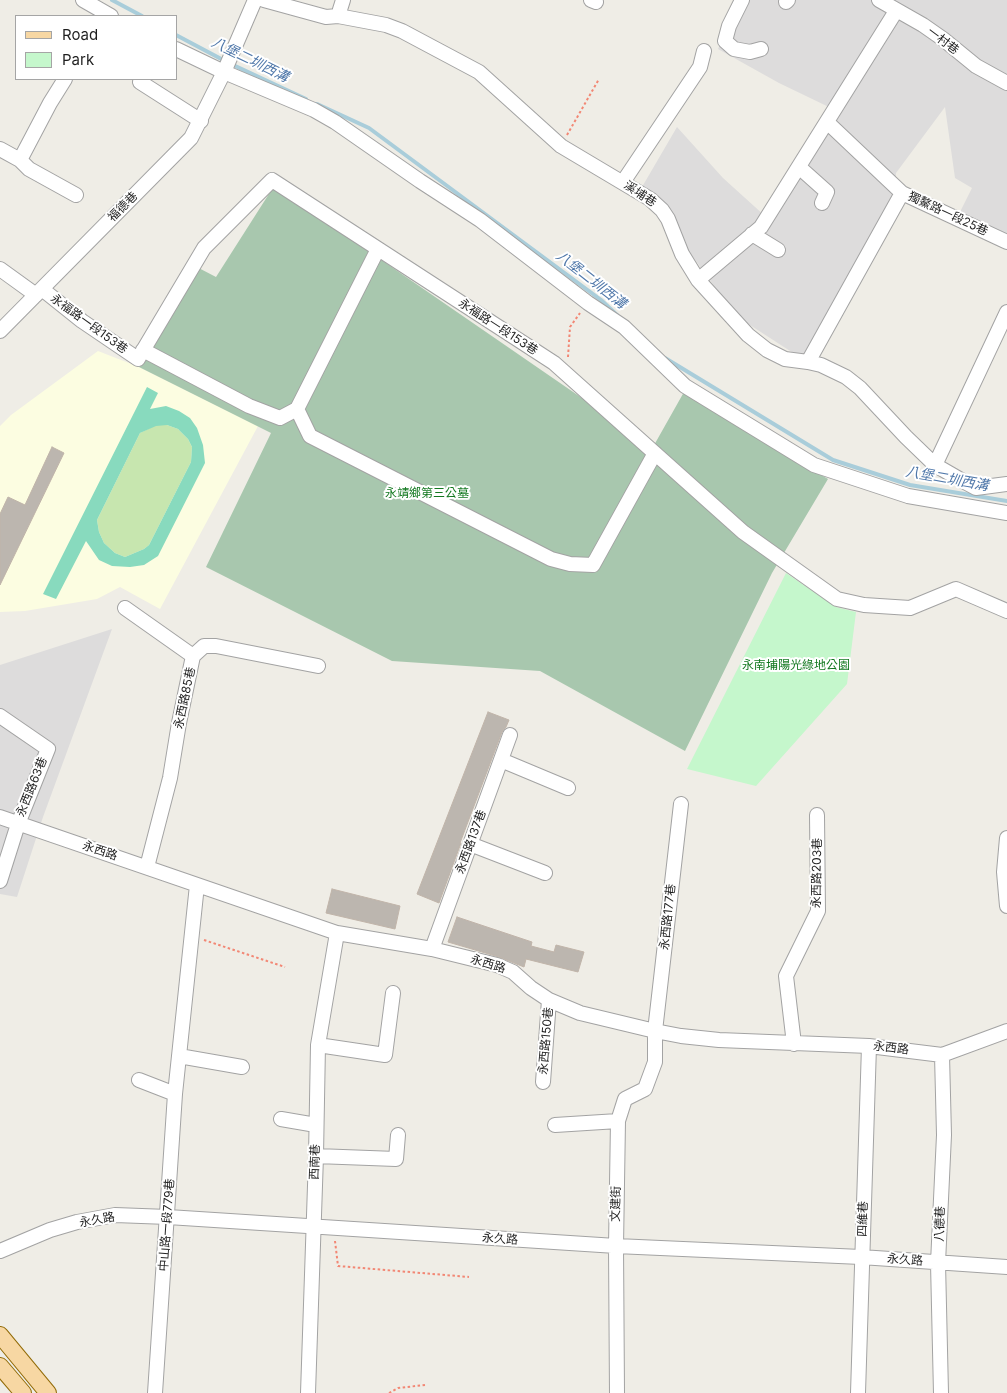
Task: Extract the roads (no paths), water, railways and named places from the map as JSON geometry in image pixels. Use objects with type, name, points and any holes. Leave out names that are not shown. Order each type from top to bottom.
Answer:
[{"type":"main road","points":[[0,1335],[48,1393]]},
{"type":"main road","points":[[0,1366],[23,1393]]},
{"type":"street","points":[[83,0],[95,12]]},
{"type":"street","name":"福德巷","points":[[0,331],[192,138],[255,0]]},
{"type":"street","name":"溪埔巷","points":[[264,0],[326,17],[338,16],[386,25],[402,31],[479,72],[561,146],[650,199],[662,210],[668,219],[682,254],[698,280],[748,335],[766,350],[785,359],[821,365],[846,377],[860,388],[935,465],[976,488],[1007,484]]},
{"type":"street","points":[[338,16],[343,0]]},
{"type":"street","points":[[742,0],[729,26],[725,41],[734,49],[750,52],[761,50]]},
{"type":"street","name":"一村巷","points":[[879,0],[923,25],[976,66],[1007,83]]},
{"type":"street","points":[[698,280],[761,227],[896,11]]},
{"type":"street","points":[[178,50],[226,67],[335,122],[480,220],[624,327],[685,386],[814,465],[908,496],[1007,513]]},
{"type":"street","points":[[623,182],[700,67],[704,51]]},
{"type":"street","points":[[20,160],[50,102],[65,80]]},
{"type":"street","points":[[140,82],[201,120]]},
{"type":"street","name":"獨鰲路一段25巷","points":[[827,122],[902,193],[1007,242]]},
{"type":"street","points":[[0,148],[20,160],[29,169],[76,195]]},
{"type":"street","points":[[798,167],[827,192],[822,203]]},
{"type":"street","name":"永福路一段153巷","points":[[39,292],[138,359],[204,248],[272,180],[554,363],[743,532],[837,599],[864,605],[910,608],[956,589],[1007,611]]},
{"type":"street","points":[[808,362],[902,193]]},
{"type":"street","points":[[752,234],[778,250]]},
{"type":"street","points":[[143,350],[249,406],[280,418],[297,409],[378,249]]},
{"type":"street","points":[[0,270],[39,292]]},
{"type":"street","points":[[935,465],[1007,312]]},
{"type":"street","points":[[297,409],[310,436],[551,559],[570,564],[592,565],[655,453]]},
{"type":"street","points":[[125,608],[194,656]]},
{"type":"street","name":"永西路85巷","points":[[147,867],[170,778],[178,723],[194,656],[204,646],[216,646],[318,666]]},
{"type":"street","name":"永西路63巷","points":[[0,716],[48,749],[18,824]]},
{"type":"street","name":"永西路137巷","points":[[432,949],[510,735]]},
{"type":"street","points":[[502,760],[568,788]]},
{"type":"street","name":"永西路177巷","points":[[656,1031],[681,804]]},
{"type":"street","name":"永西路203巷","points":[[794,1044],[786,976],[818,911],[817,815]]},
{"type":"street","name":"永西路","points":[[0,817],[337,933],[432,949],[497,966],[513,972],[531,988],[549,1000],[580,1013],[656,1031],[719,1040],[869,1046],[942,1055],[1007,1031]]},
{"type":"street","points":[[0,881],[18,824]]},
{"type":"street","points":[[1007,838],[1004,872],[1007,906]]},
{"type":"street","points":[[470,844],[544,873]]},
{"type":"street","name":"中山路一段779巷","points":[[155,1393],[175,1094],[197,885]]},
{"type":"street","name":"西南巷","points":[[308,1393],[318,1045],[337,933]]},
{"type":"street","points":[[318,1045],[385,1055],[393,993]]},
{"type":"street","name":"永西路150巷","points":[[543,1082],[549,1000]]},
{"type":"street","name":"文建街","points":[[617,1393],[616,1246],[618,1121],[624,1099],[645,1089],[654,1062],[656,1031]]},
{"type":"street","name":"四維巷","points":[[858,1393],[869,1046]]},
{"type":"street","name":"八德巷","points":[[941,1393],[938,1263],[944,1135],[942,1055]]},
{"type":"street","points":[[179,1056],[242,1067]]},
{"type":"street","points":[[139,1080],[175,1094]]},
{"type":"street","points":[[281,1119],[316,1125]]},
{"type":"street","points":[[555,1126],[618,1121]]},
{"type":"street","points":[[316,1156],[396,1159],[398,1135]]},
{"type":"street","name":"永久路","points":[[0,1251],[50,1230],[77,1222],[115,1215],[616,1246],[861,1257],[1007,1267]]},
{"type":"waterway","name":"八堡二圳西溝","points":[[112,0],[140,15]]},
{"type":"waterway","name":"八堡二圳西溝","points":[[178,36],[225,61]]},
{"type":"waterway","name":"八堡二圳西溝","points":[[231,64],[306,99]]},
{"type":"waterway","name":"八堡二圳西溝","points":[[317,104],[369,128],[601,300],[617,315]]},
{"type":"waterway","name":"八堡二圳西溝","points":[[665,358],[833,460],[910,485],[1007,501]]},
{"type":"park label","name":"永靖鄉第三公墓","points":[[427,493]]},
{"type":"park label","name":"永南埔陽光綠地公園","points":[[796,665]]}]
